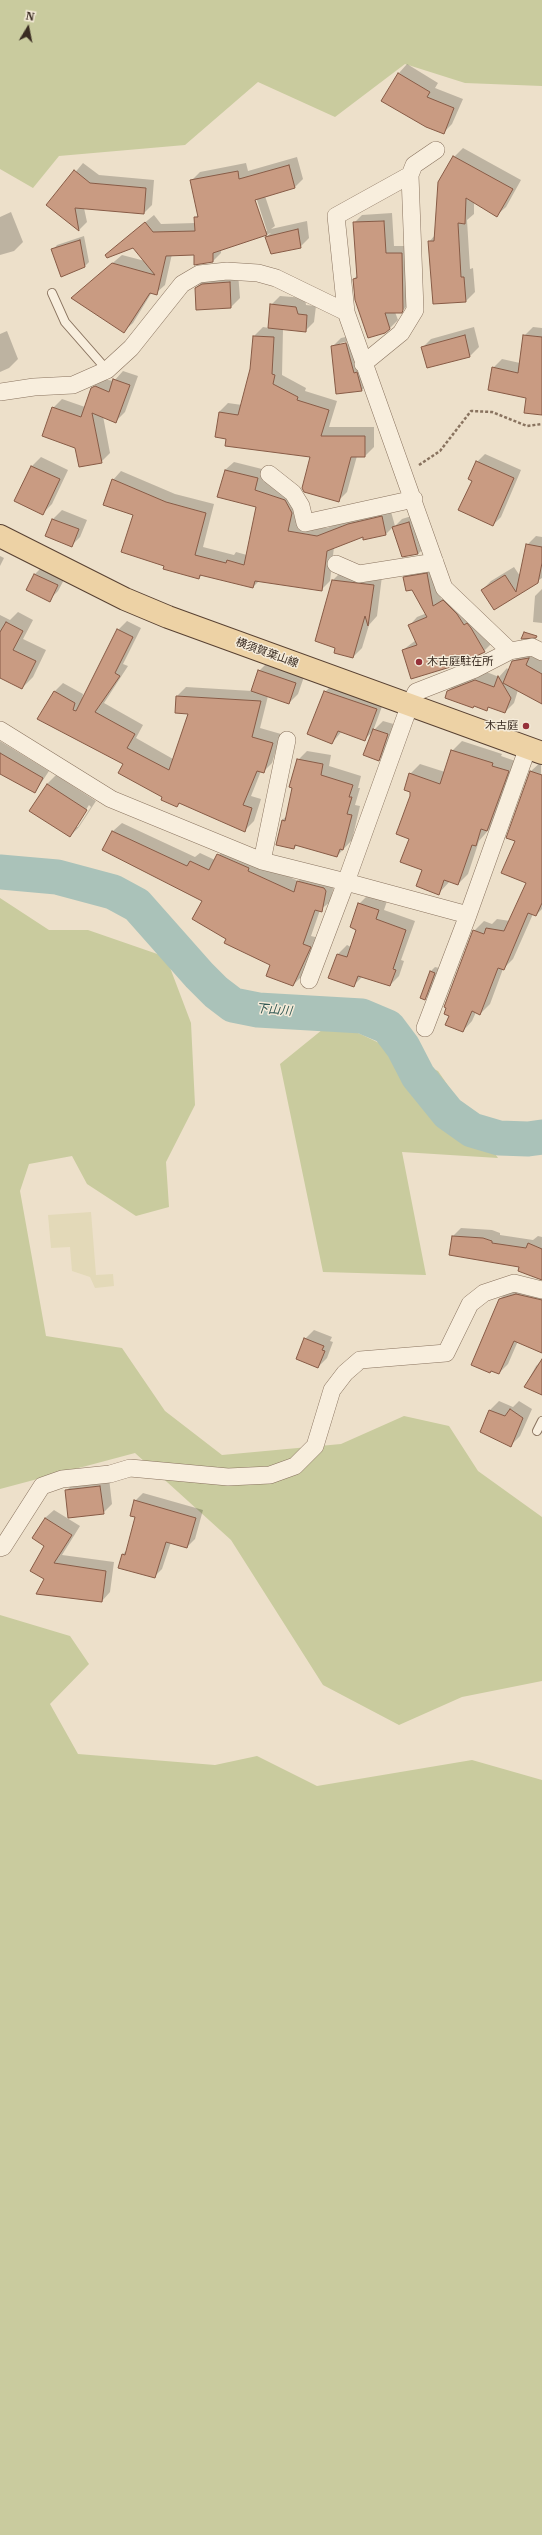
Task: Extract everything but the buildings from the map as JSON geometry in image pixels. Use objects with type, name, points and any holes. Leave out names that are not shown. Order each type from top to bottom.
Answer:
[{"type":"main road","name":"横須賀葉山線","points":[[0,536],[125,599],[168,617],[535,750]]},
{"type":"street","points":[[363,364],[401,333],[415,310],[410,175],[414,165],[436,150]]},
{"type":"street","points":[[410,175],[336,216],[346,312],[363,364],[414,499],[444,588],[510,651]]},
{"type":"street","points":[[0,392],[34,387],[73,385],[107,370],[131,348],[182,284],[199,274],[227,271],[270,276],[346,312]]},
{"type":"street","points":[[269,474],[293,493],[301,506],[305,523],[414,499]]},
{"type":"street","points":[[336,564],[359,574],[435,562]]},
{"type":"street","points":[[309,980],[410,704],[416,692],[475,670],[510,651],[532,647],[542,652]]},
{"type":"street","points":[[0,730],[111,799],[262,862],[346,882],[468,915]]},
{"type":"street","points":[[262,862],[286,740]]},
{"type":"street","points":[[425,1028],[468,915],[535,750]]},
{"type":"street","points":[[0,1548],[3,1547],[42,1486],[62,1479],[110,1474],[130,1468],[228,1477],[263,1475],[295,1466],[315,1446],[332,1390],[345,1373],[360,1360],[446,1353],[470,1304],[484,1293],[514,1282],[542,1290]]},
{"type":"lane","points":[[52,293],[65,322],[107,370]]},
{"type":"lane","points":[[537,1430],[542,1421]]},
{"type":"path","points":[[405,474],[440,451],[471,411],[492,412],[527,426],[542,424]]},
{"type":"shaded area","points":[[91,1212],[96,1275],[113,1274],[114,1286],[95,1288],[90,1277],[72,1271],[70,1247],[51,1248],[48,1215]]},
{"type":"green space","points":[[0,0],[542,0],[542,86],[465,83],[405,64],[335,117],[258,82],[185,145],[59,156],[33,188],[0,169]]},
{"type":"green space","points":[[0,898],[49,930],[88,930],[166,957],[191,1023],[195,1105],[166,1162],[169,1207],[136,1216],[87,1184],[72,1156],[29,1164],[20,1191],[46,1336],[122,1348],[165,1411],[222,1455],[341,1444],[404,1416],[449,1426],[478,1471],[542,1517],[542,1681],[462,1697],[399,1725],[323,1685],[231,1540],[135,1453],[0,1489]]},
{"type":"green space","points":[[333,1021],[438,1071],[498,1158],[402,1152],[426,1275],[323,1272],[280,1064]]},
{"type":"green space","points":[[0,1615],[70,1636],[89,1664],[50,1704],[78,1754],[215,1765],[257,1756],[317,1786],[472,1760],[542,1780],[542,2535],[0,2535]]},
{"type":"waterway","name":"下山川","points":[[0,872],[57,877],[113,892],[137,905],[199,975],[216,992],[233,1005],[258,1010],[362,1016],[388,1027],[403,1047],[418,1076],[448,1113],[472,1130],[499,1138],[528,1139],[542,1137]]},
{"type":"place","name":"木古庭駐在所","points":[[419,662]]},
{"type":"place","name":"木古庭","points":[[526,726]]}]
